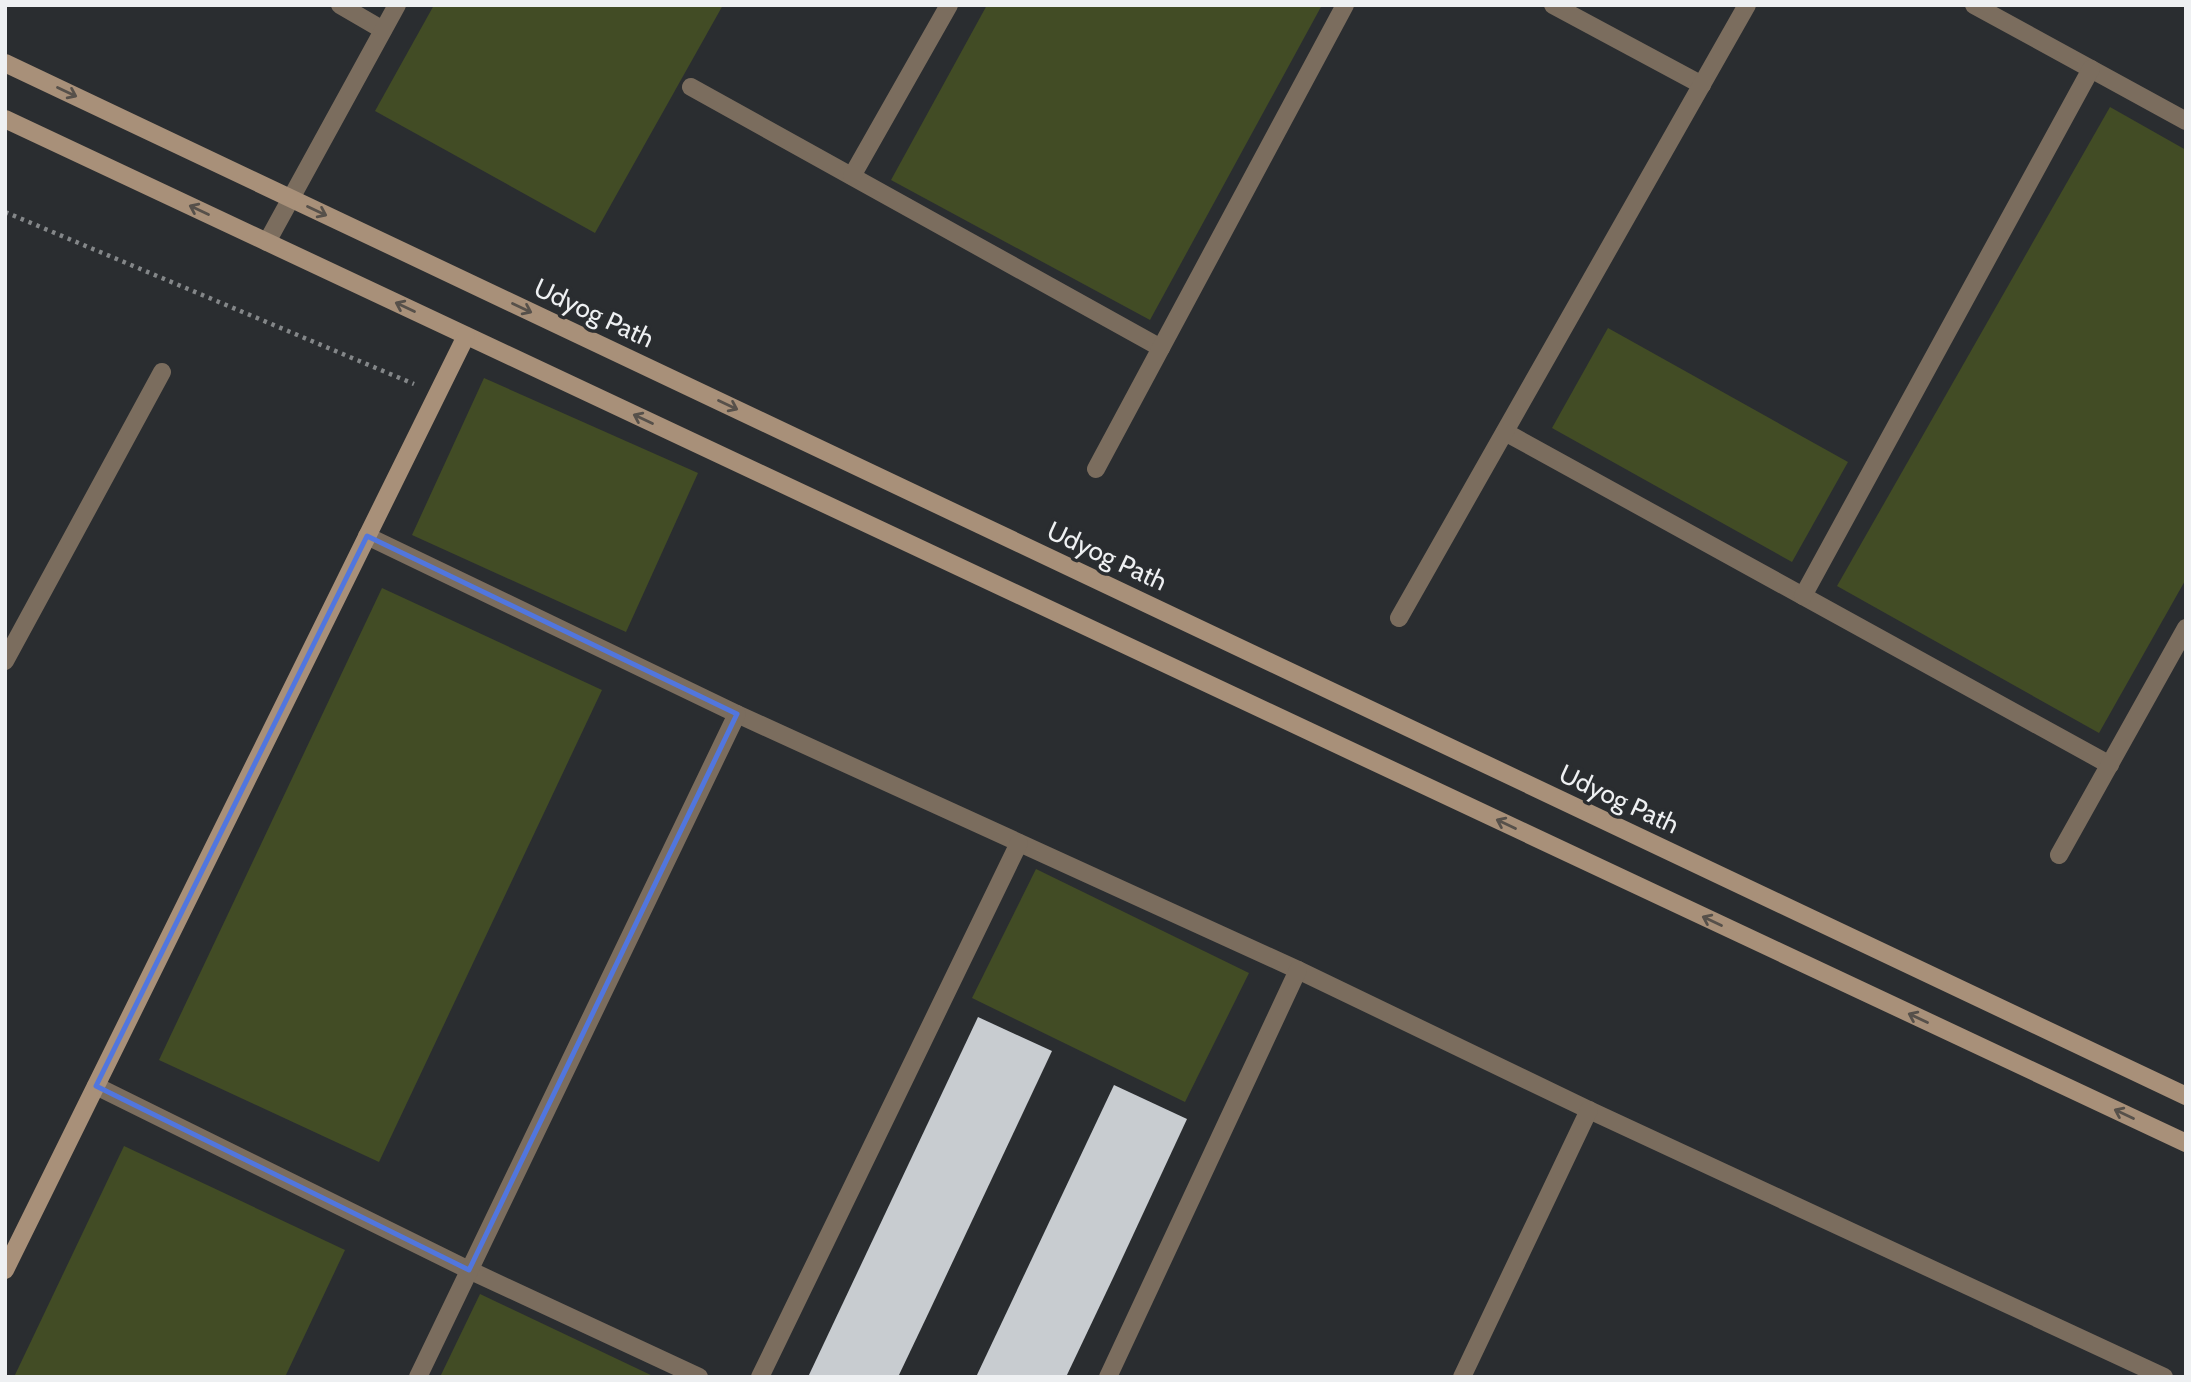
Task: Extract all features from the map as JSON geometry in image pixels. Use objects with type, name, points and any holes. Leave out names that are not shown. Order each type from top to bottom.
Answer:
[{"type":"main road","name":"Udyog Path","points":[[5,63],[2186,1096]]},
{"type":"main road","points":[[5,119],[2186,1143]]},
{"type":"main road","points":[[5,1270],[466,336]]},
{"type":"street","points":[[340,5],[383,30]]},
{"type":"street","points":[[267,242],[397,5]]},
{"type":"street","points":[[852,176],[949,5]]},
{"type":"street","points":[[1096,469],[1345,5]]},
{"type":"street","points":[[1553,5],[1702,85]]},
{"type":"street","points":[[1399,618],[1747,5]]},
{"type":"street","points":[[1974,5],[2186,121]]},
{"type":"street","points":[[1803,596],[2091,69]]},
{"type":"street","points":[[691,87],[1161,348]]},
{"type":"street","points":[[5,661],[162,372]]},
{"type":"street","points":[[1505,432],[2110,765]]},
{"type":"street","points":[[367,536],[737,714],[1298,970],[1589,1110],[2164,1377]]},
{"type":"street","points":[[2059,855],[2186,628]]},
{"type":"street","points":[[418,1377],[737,714]]},
{"type":"street","points":[[760,1377],[1019,843]]},
{"type":"street","points":[[1108,1377],[1298,970]]},
{"type":"street","points":[[96,1086],[469,1270],[699,1377]]},
{"type":"street","points":[[1462,1377],[1589,1110]]},
{"type":"path","points":[[5,212],[438,394]]},
{"type":"highlighted area","points":[[367,536],[737,714],[469,1270],[96,1086]]},
{"type":"green space","points":[[434,5],[723,5],[595,233],[375,111]]},
{"type":"green space","points":[[987,5],[1322,5],[1150,320],[891,180]]},
{"type":"green space","points":[[2110,107],[2186,150],[2186,579],[2099,733],[1837,586]]},
{"type":"green space","points":[[1608,328],[1848,462],[1792,562],[1552,428]]},
{"type":"green space","points":[[484,378],[698,473],[626,632],[412,535]]},
{"type":"green space","points":[[382,588],[602,690],[379,1162],[159,1060]]},
{"type":"green space","points":[[1036,869],[1249,973],[1185,1102],[972,998]]},
{"type":"green space","points":[[124,1146],[345,1250],[285,1377],[14,1377]]},
{"type":"green space","points":[[480,1294],[655,1377],[440,1377]]},
{"type":"building","points":[[978,1017],[1052,1051],[929,1312],[898,1377],[808,1377]]},
{"type":"building","points":[[1114,1085],[1187,1119],[1114,1276],[1066,1377],[976,1377]]}]
